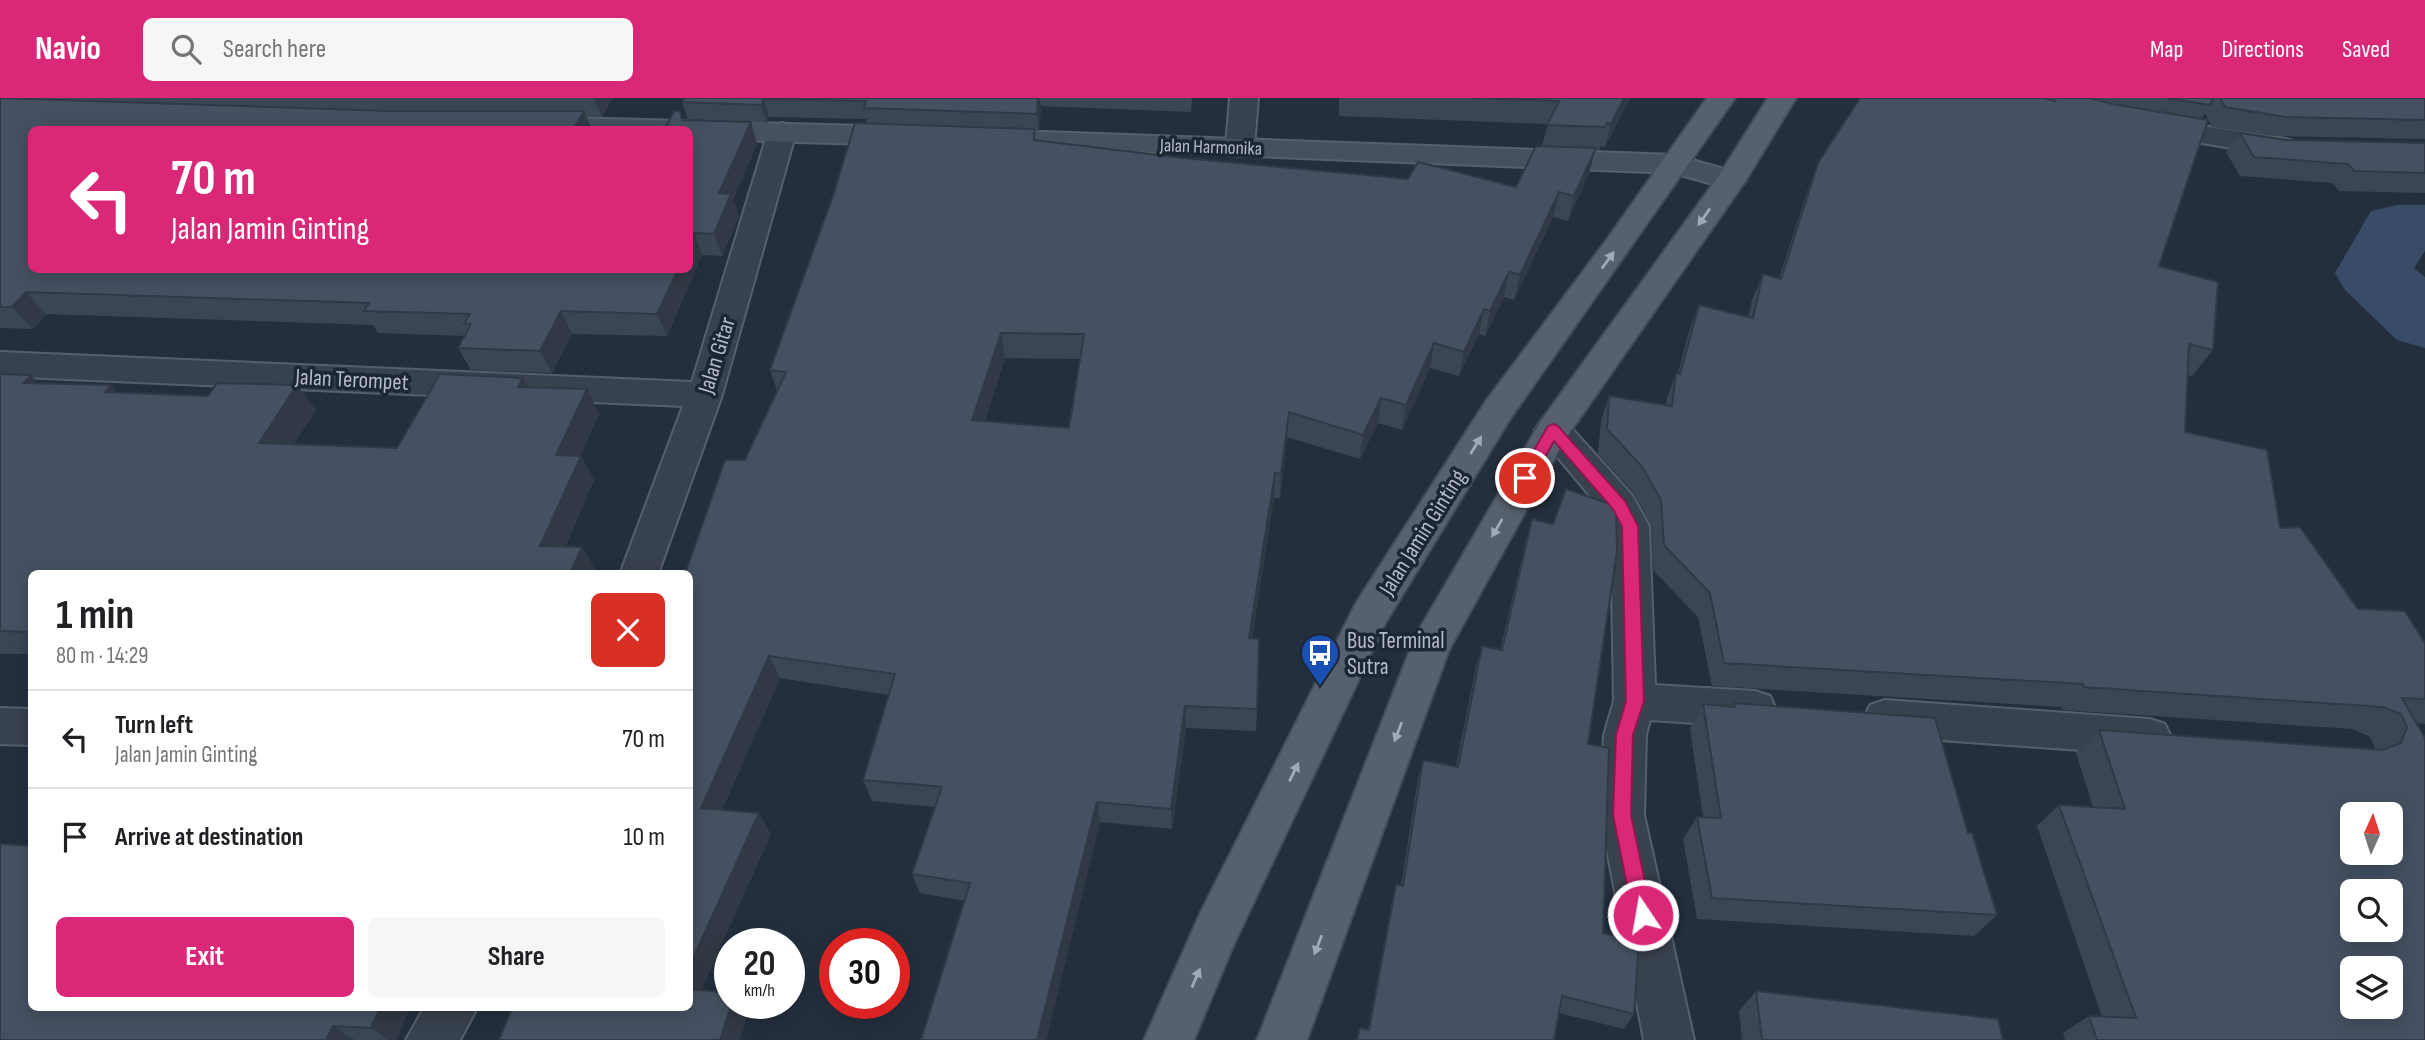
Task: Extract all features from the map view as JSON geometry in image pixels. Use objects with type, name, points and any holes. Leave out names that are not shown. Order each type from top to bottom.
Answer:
[{"type":"main road","name":"Jalan Jamin Ginting","points":[[1169,1040],[1216,932],[1370,614],[1498,410],[1721,98]]},
{"type":"main road","points":[[1282,1040],[1430,647],[1553,430],[1731,180],[1782,98]]},
{"type":"street","points":[[1240,147],[1244,98]]},
{"type":"street","points":[[2121,122],[2272,148],[2314,149]]},
{"type":"street","points":[[511,125],[544,126]]},
{"type":"street","name":"Jalan Harmonika","points":[[693,130],[1675,164],[1731,180]]},
{"type":"street","name":"Jalan Gitar","points":[[640,570],[705,395],[782,132]]},
{"type":"street","name":"Jalan Terompet","points":[[0,364],[705,395]]},
{"type":"street","points":[[1553,430],[1619,505],[1630,526],[1635,701],[1625,735],[1622,815],[1669,1040]]},
{"type":"street","points":[[1635,701],[1787,711]]},
{"type":"street","points":[[1842,715],[2187,739]]},
{"type":"street","points":[[0,726],[28,727]]},
{"type":"street","points":[[431,1040],[451,1011]]},
{"type":"building","points":[[0,98],[386,111],[584,111],[575,126],[28,126],[28,273],[677,273],[657,314],[561,311],[540,351],[458,348],[471,324],[464,324],[470,314],[364,311],[369,303],[26,292],[12,307],[0,307]]},
{"type":"building","points":[[684,98],[1038,98],[1037,114],[864,108],[866,101],[764,99],[761,105],[682,102]]},
{"type":"building","points":[[1472,98],[1624,98],[1611,124],[1607,123],[1605,127],[1547,125],[1559,101]]},
{"type":"building","points":[[1860,98],[2044,98],[2055,101],[2053,98],[2090,98],[2208,120],[2159,266],[2218,282],[2213,350],[2189,344],[2185,432],[2267,450],[2280,528],[2300,527],[2358,609],[2405,611],[2425,643],[2425,699],[2402,698],[2425,738],[2425,1040],[2097,1040],[2089,1016],[2136,1018],[2059,805],[2125,809],[2099,730],[2383,750],[2401,743],[2407,727],[2401,714],[2383,707],[2084,687],[2083,684],[1724,663],[1710,593],[1664,545],[1661,500],[1643,468],[1607,429],[1609,396],[1672,406],[1676,373],[1680,374],[1699,305],[1753,318],[1763,274],[1781,279],[1818,163]]},
{"type":"building","points":[[2166,98],[2213,98],[2210,105]]},
{"type":"building","points":[[2220,98],[2425,98],[2425,120],[2286,117],[2225,107]]},
{"type":"building","points":[[674,111],[680,111],[682,120],[751,122],[719,193],[731,194],[714,234],[694,233],[693,236],[693,126],[666,126]]},
{"type":"building","points":[[855,123],[1034,129],[1034,140],[1183,158],[1408,179],[1418,162],[1516,187],[1536,146],[1596,148],[1574,196],[1559,192],[1520,275],[1509,272],[1490,311],[1484,309],[1464,352],[1434,343],[1406,405],[1381,398],[1363,435],[1289,412],[1281,474],[1275,473],[1249,638],[1259,639],[1257,709],[1185,706],[1171,809],[1097,802],[1037,1040],[921,1040],[970,883],[912,874],[942,787],[863,780],[895,674],[769,656],[701,808],[759,813],[693,958],[693,570],[686,570],[725,460],[745,460],[786,372],[770,370],[834,193]],"holes":[[[1001,333],[1084,334],[1069,428],[972,420]]]},
{"type":"building","points":[[2240,133],[2286,140],[2425,143],[2425,173],[2354,171],[2348,164],[2254,157]]},
{"type":"building","points":[[0,374],[31,375],[24,383],[111,385],[105,392],[208,396],[217,383],[297,385],[259,443],[397,448],[440,374],[523,378],[518,387],[587,389],[556,455],[581,456],[540,546],[582,547],[572,570],[28,570],[28,632],[0,631]]},
{"type":"building","points":[[1566,489],[1616,506],[1617,552],[1588,744],[1609,748],[1603,933],[1635,940],[1638,955],[1634,1014],[1562,996],[1554,1040],[1357,1040],[1360,1028],[1369,1030],[1396,884],[1403,886],[1423,760],[1458,767],[1482,646],[1502,650],[1532,519],[1553,524]]},
{"type":"building","points":[[1734,703],[1935,718],[1968,833],[1972,833],[1997,915],[1712,898],[1697,817],[1721,818],[1703,704],[1735,707]]},
{"type":"building","points":[[0,844],[28,846],[28,1011],[379,1011],[371,1028],[333,1026],[326,1040],[0,1040]]},
{"type":"building","points":[[693,989],[714,991],[714,1019],[727,1019],[720,1040],[499,1040],[511,1011],[693,1011]]},
{"type":"building","points":[[1756,991],[1998,1019],[2003,1040],[1762,1040]]},
{"type":"waterway","points":[[2425,228],[2397,228],[2373,273],[2425,321]]},
{"type":"place","name":"Bus Terminal Sutra","points":[[1320,687]]},
{"type":"route","points":[[1525,478],[1553,430],[1619,505],[1630,526],[1635,701],[1625,735],[1622,815],[1643,915]]}]
